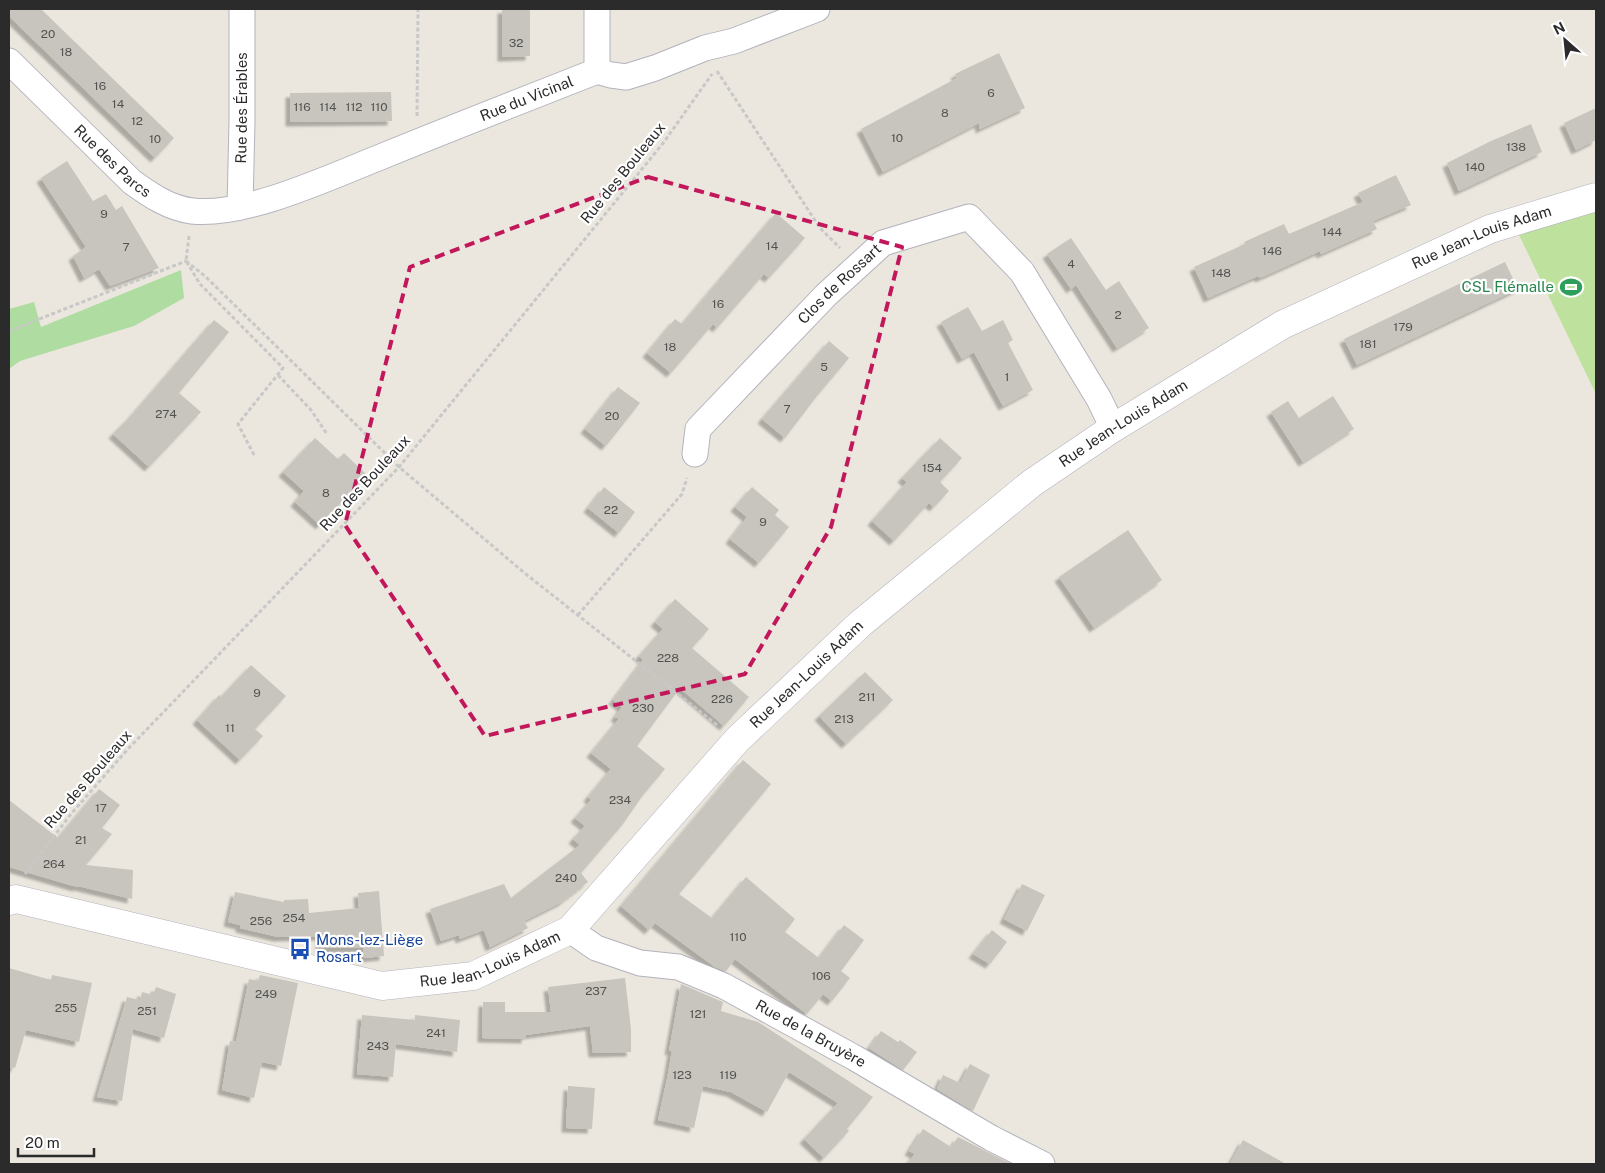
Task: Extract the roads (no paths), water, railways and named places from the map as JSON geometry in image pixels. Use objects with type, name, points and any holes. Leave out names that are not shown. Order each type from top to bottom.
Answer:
[{"type":"street","name":"Rue des Érables","points":[[240,206],[242,9]]},
{"type":"street","points":[[597,9],[598,71],[626,77],[655,68],[705,48],[734,41],[817,9]]},
{"type":"street","name":"Rue des Parcs","points":[[9,61],[132,182],[154,197],[172,206],[192,211],[220,211],[240,206]]},
{"type":"street","name":"Rue du Vicinal","points":[[240,206],[274,197],[598,71]]},
{"type":"street","name":"Rue Jean-Louis Adam","points":[[12,900],[382,986],[473,976],[570,930],[737,740],[860,624],[1032,483],[1113,428],[1282,325],[1490,229],[1596,197]]},
{"type":"street","name":"Clos de Rossart","points":[[696,454],[698,429],[826,295],[883,243],[969,217],[1022,272],[1099,399],[1113,428]]},
{"type":"street","name":"Rue de la Bruyère","points":[[570,930],[596,948],[640,963],[678,967],[724,986],[855,1058],[990,1138],[1042,1164]]},
{"type":"place","name":"CSL Flémalle","points":[[1571,287]]},
{"type":"place","name":"Mons-lez-Liège Rosart","points":[[300,949]]}]
